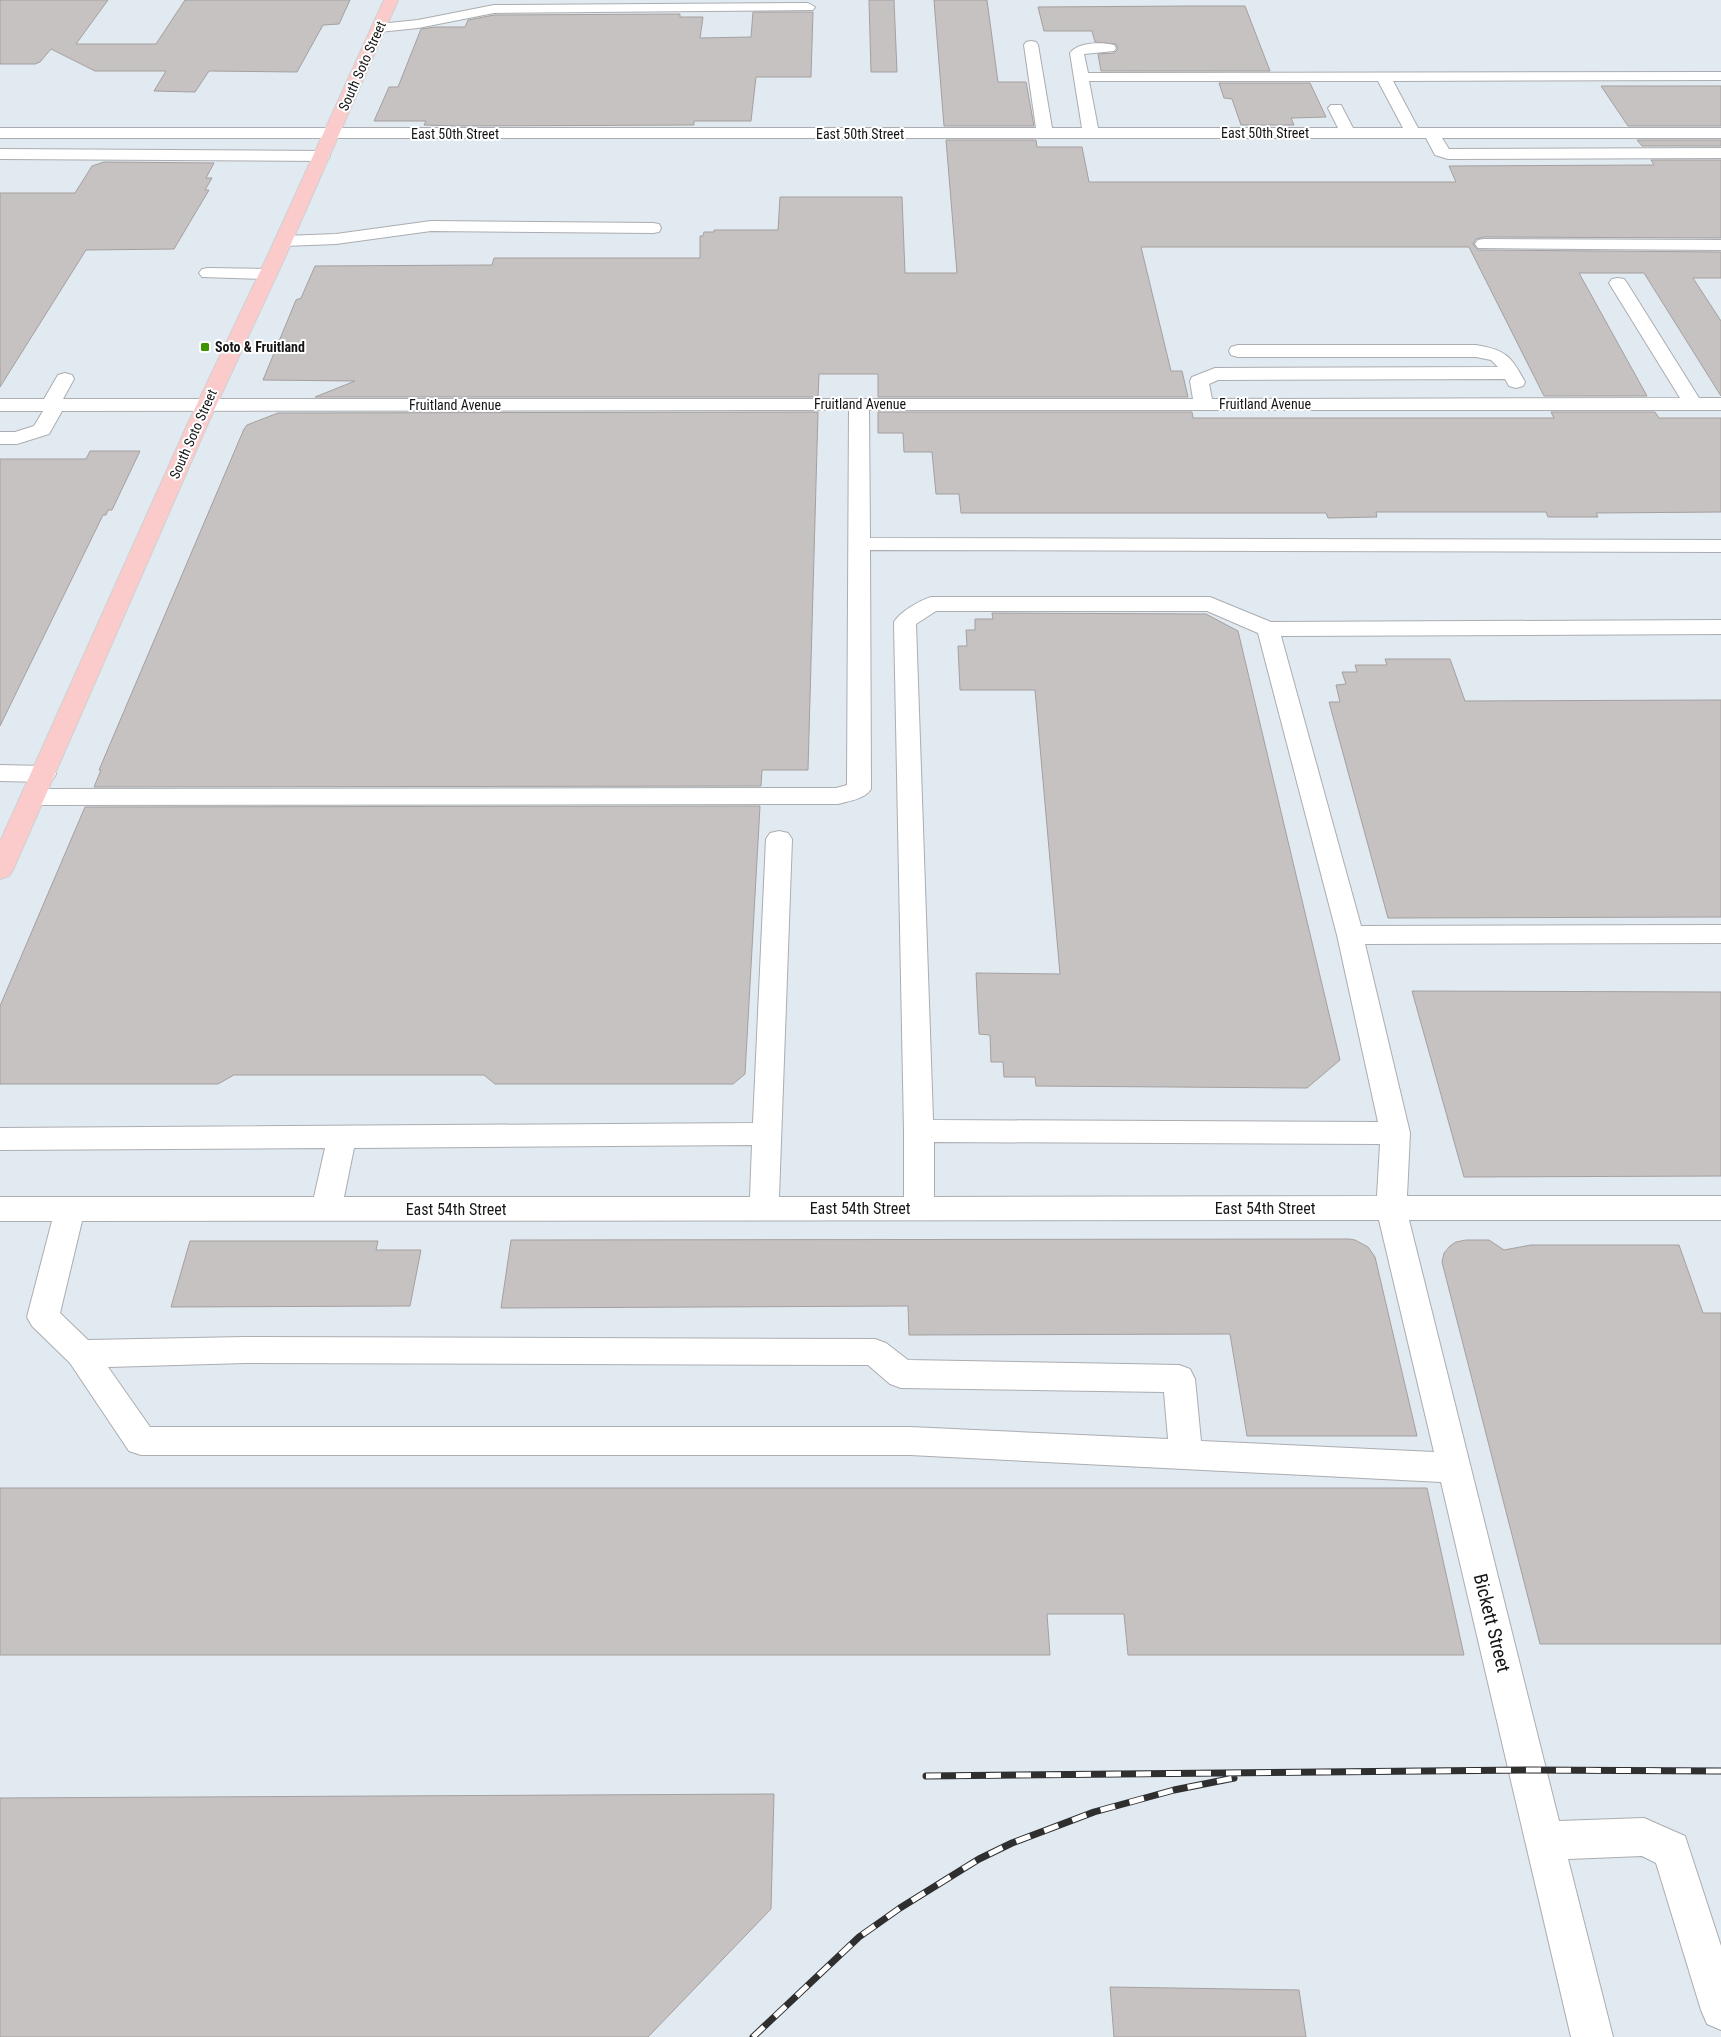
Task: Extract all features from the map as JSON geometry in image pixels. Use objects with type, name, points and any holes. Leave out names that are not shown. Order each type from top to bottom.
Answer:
[{"type":"main road","name":"South Soto Street","points":[[0,870],[34,797],[206,405],[284,240],[391,0]]},
{"type":"street","points":[[379,28],[418,24],[494,9],[808,6]]},
{"type":"street","points":[[1031,45],[1044,134]]},
{"type":"street","points":[[1091,134],[1077,53],[1078,51],[1109,48]]},
{"type":"street","points":[[1081,77],[1721,76]]},
{"type":"street","points":[[1384,78],[1413,133]]},
{"type":"street","points":[[1336,108],[1348,133]]},
{"type":"street","name":"East 50th Street","points":[[0,133],[1721,133]]},
{"type":"street","points":[[1432,133],[1441,152],[1448,154],[1721,153]]},
{"type":"street","points":[[1526,133],[1540,154]]},
{"type":"street","points":[[1660,133],[1675,154]]},
{"type":"street","points":[[0,154],[322,156]]},
{"type":"street","points":[[284,240],[336,239],[431,226],[653,228]]},
{"type":"street","points":[[1484,244],[1721,245]]},
{"type":"street","points":[[208,273],[268,274]]},
{"type":"street","points":[[1618,283],[1693,404]]},
{"type":"street","points":[[1238,351],[1476,351],[1492,353],[1504,360],[1526,404]]},
{"type":"street","points":[[1204,404],[1199,381],[1216,374],[1511,374]]},
{"type":"street","points":[[0,438],[17,438],[42,430],[65,379]]},
{"type":"street","points":[[34,797],[838,796],[859,789],[859,404]]},
{"type":"street","name":"Fruitland Avenue","points":[[0,405],[1721,404]]},
{"type":"street","points":[[859,544],[1721,546]]},
{"type":"street","points":[[919,1208],[919,1131],[905,622],[931,604],[1210,604],[1268,629],[1721,627]]},
{"type":"street","name":"Bickett Street","points":[[1268,629],[1350,935],[1395,1133],[1391,1208],[1592,2037]]},
{"type":"street","points":[[0,773],[44,774]]},
{"type":"street","points":[[764,1208],[779,839]]},
{"type":"street","points":[[1350,935],[1721,934]]},
{"type":"street","points":[[919,1131],[1395,1133]]},
{"type":"street","points":[[0,1139],[767,1134]]},
{"type":"street","points":[[326,1209],[342,1137]]},
{"type":"street","name":"East 54th Street","points":[[0,1209],[1721,1208]]},
{"type":"street","points":[[70,1209],[43,1317],[81,1354],[141,1441],[910,1441],[1454,1468]]},
{"type":"street","points":[[81,1354],[245,1350],[874,1352],[901,1374],[1180,1379],[1186,1454]]},
{"type":"street","points":[[1545,1841],[1644,1837],[1671,1850],[1721,2010]]},
{"type":"shaded area","points":[[0,0],[1721,0],[1721,2037],[0,2037]]},
{"type":"building","points":[[0,0],[108,0],[76,44],[156,44],[185,0],[350,0],[339,24],[323,25],[297,72],[209,71],[195,92],[154,91],[166,71],[95,71],[51,49],[40,62],[35,64],[0,64]]},
{"type":"building","points":[[869,0],[894,0],[897,72],[871,72]]},
{"type":"building","points":[[934,0],[987,0],[998,82],[1026,82],[1034,126],[944,126]]},
{"type":"building","points":[[1245,6],[1270,71],[1101,71],[1098,54],[1114,53],[1118,49],[1116,44],[1095,42],[1092,31],[1044,31],[1038,7]]},
{"type":"building","points":[[753,12],[813,12],[811,77],[756,77],[751,121],[694,121],[694,125],[457,126],[424,125],[426,121],[374,121],[389,87],[398,87],[421,29],[465,27],[468,20],[494,15],[680,14],[680,17],[703,17],[700,38],[751,37]]},
{"type":"building","points":[[1219,83],[1310,83],[1326,117],[1291,118],[1294,125],[1241,125],[1232,99],[1224,98]]},
{"type":"building","points":[[1601,86],[1721,86],[1721,126],[1628,126]]},
{"type":"building","points":[[946,140],[1036,140],[1037,147],[1082,147],[1089,182],[1456,182],[1449,166],[1654,165],[1651,160],[1721,160],[1721,238],[1484,237],[1476,239],[1473,244],[1478,250],[1721,252],[1721,278],[1693,278],[1721,321],[1721,396],[1644,273],[1579,273],[1647,396],[1544,396],[1469,247],[1141,247],[1171,371],[1182,371],[1188,397],[878,397],[878,374],[819,374],[818,397],[315,397],[355,381],[263,380],[296,300],[301,298],[315,266],[492,265],[494,258],[700,258],[700,236],[703,236],[704,232],[714,232],[714,230],[778,230],[780,197],[902,197],[905,273],[957,273]]},
{"type":"building","points":[[1637,140],[1721,140],[1721,146],[1642,146]]},
{"type":"building","points":[[104,162],[214,163],[206,178],[212,178],[205,190],[209,190],[174,249],[86,250],[0,387],[0,193],[75,193],[92,166]]},
{"type":"building","points":[[818,412],[808,770],[762,770],[761,786],[94,787],[101,770],[99,770],[247,425],[278,413]]},
{"type":"building","points":[[878,412],[1192,412],[1193,418],[1554,418],[1551,412],[1655,412],[1659,418],[1721,418],[1721,512],[1596,513],[1598,517],[1548,517],[1546,512],[1376,512],[1377,517],[1328,518],[1326,513],[961,513],[959,494],[936,494],[932,452],[904,452],[903,433],[878,433]]},
{"type":"building","points":[[90,451],[140,451],[112,510],[108,510],[106,515],[103,515],[0,726],[0,459],[86,459]]},
{"type":"building","points":[[992,613],[1206,614],[1238,631],[1340,1060],[1307,1088],[1036,1086],[1035,1077],[1004,1077],[1003,1062],[991,1062],[990,1035],[979,1034],[976,973],[1060,974],[1035,690],[960,690],[958,646],[967,646],[966,630],[975,630],[975,619],[993,619]]},
{"type":"building","points":[[1385,659],[1450,659],[1465,701],[1721,700],[1721,917],[1388,918],[1329,702],[1340,702],[1336,685],[1346,684],[1342,672],[1357,672],[1355,665],[1387,665]]},
{"type":"building","points":[[760,806],[745,1074],[733,1084],[495,1084],[484,1075],[234,1075],[218,1084],[0,1084],[0,1006],[85,807]]},
{"type":"building","points":[[1412,991],[1721,992],[1721,1176],[1464,1177]]},
{"type":"building","points":[[1349,1239],[1368,1247],[1375,1257],[1417,1436],[1247,1436],[1230,1334],[909,1335],[908,1306],[501,1308],[511,1240]]},
{"type":"building","points":[[1489,1240],[1504,1250],[1531,1245],[1679,1245],[1703,1313],[1721,1313],[1721,1644],[1540,1644],[1442,1262],[1444,1253],[1450,1246],[1456,1242]]},
{"type":"building","points":[[190,1241],[378,1241],[376,1250],[421,1250],[410,1306],[171,1307]]},
{"type":"building","points":[[0,1488],[1427,1488],[1464,1655],[1128,1655],[1124,1614],[1047,1614],[1050,1655],[0,1655]]},
{"type":"building","points":[[774,1794],[771,1909],[648,2037],[0,2037],[0,1798]]},
{"type":"building","points":[[1110,1987],[1299,1990],[1306,2037],[1114,2037]]},
{"type":"railway","points":[[926,1776],[1527,1770],[1721,1771]]},
{"type":"railway","points":[[753,2037],[859,1937],[900,1908],[979,1859],[1012,1843],[1094,1812],[1174,1790],[1234,1778]]},
{"type":"place","name":"Soto & Fruitland","points":[[205,347]]}]
